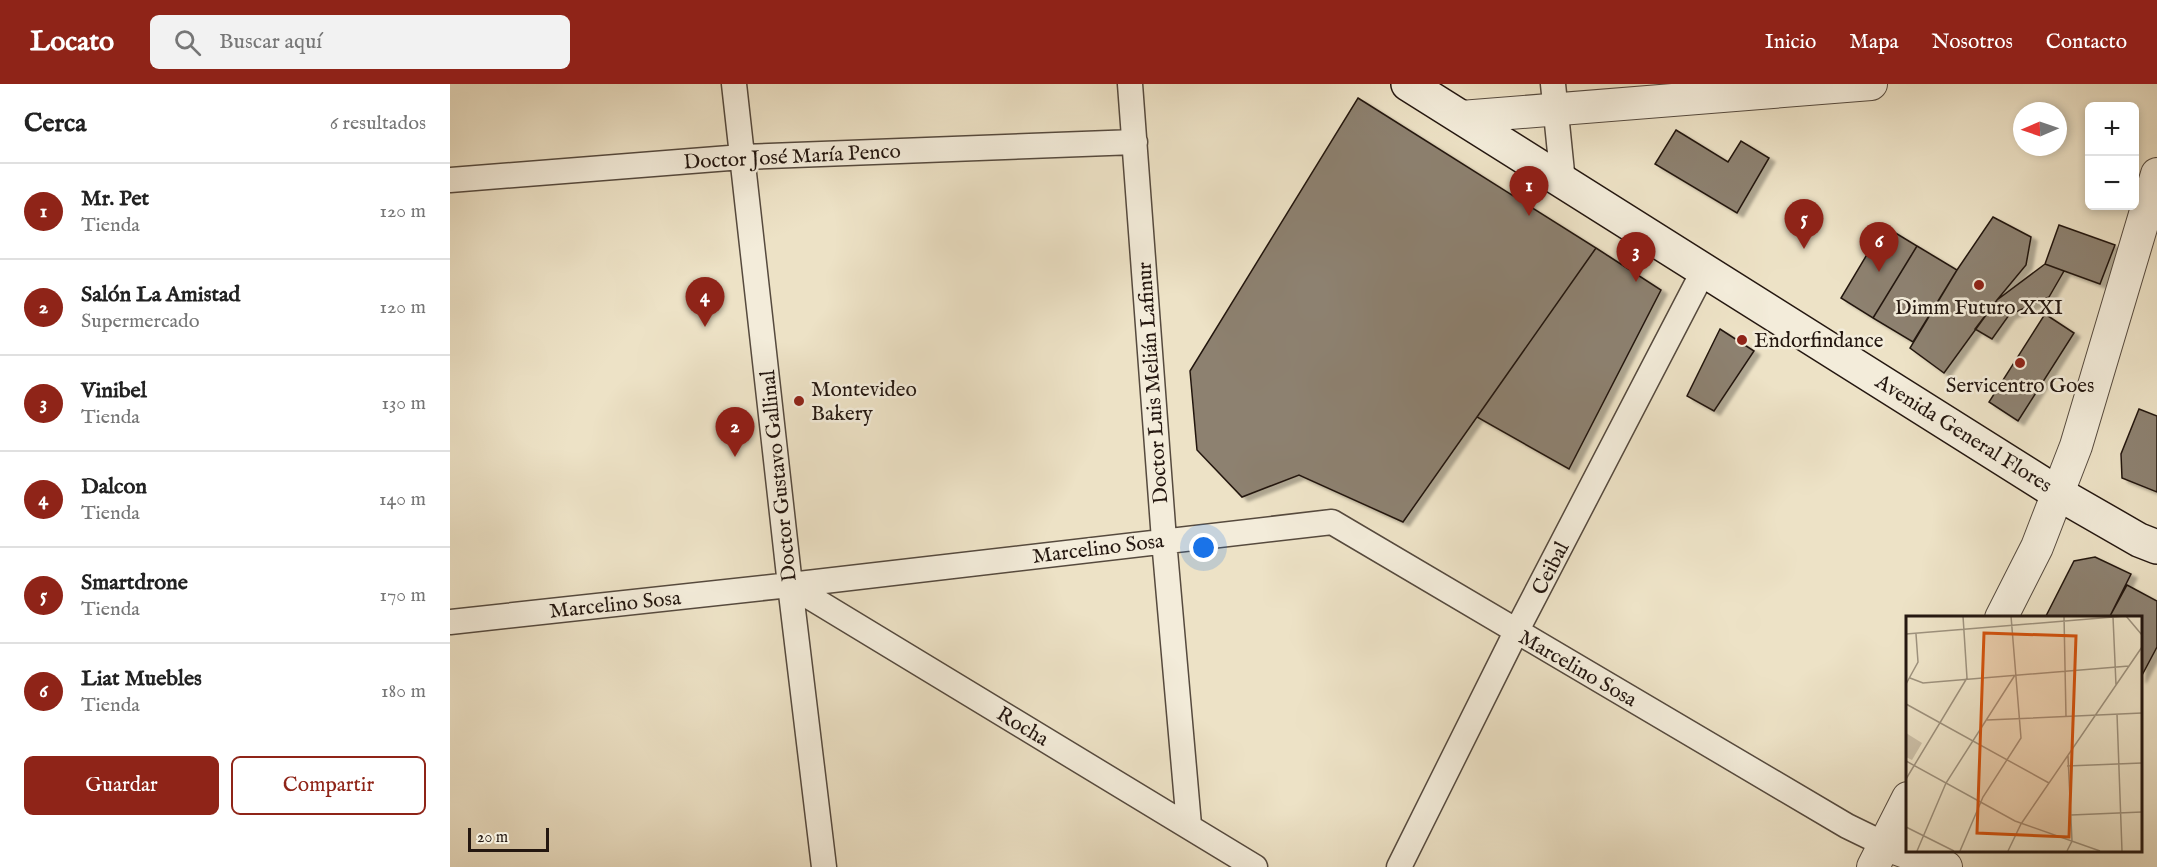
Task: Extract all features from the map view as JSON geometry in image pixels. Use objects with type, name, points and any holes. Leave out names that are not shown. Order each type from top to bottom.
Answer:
[{"type":"main road","name":"Avenida General Flores","points":[[1408,84],[2060,494],[2139,540],[2157,547]]},
{"type":"street","name":"Doctor Gustavo Gallinal","points":[[734,84],[824,867]]},
{"type":"street","name":"Doctor Luis Melián Lafinur","points":[[1130,84],[1164,540],[1189,825]]},
{"type":"street","points":[[1461,117],[1554,97],[1871,84]]},
{"type":"street","points":[[1554,97],[1563,182]]},
{"type":"street","name":"Doctor José María Penco","points":[[450,180],[742,157],[1135,142]]},
{"type":"street","points":[[2002,616],[2037,547],[2060,494],[2157,174]]},
{"type":"street","name":"Ceibal","points":[[1399,867],[1516,632],[1704,270]]},
{"type":"street","name":"Marcelino Sosa","points":[[450,622],[1332,522],[1847,826],[1878,855],[1946,867]]},
{"type":"street","name":"Rocha","points":[[790,585],[1255,867]]},
{"type":"street","points":[[1878,855],[1906,802]]},
{"type":"building","points":[[1358,98],[1596,248],[1403,522],[1299,475],[1242,497],[1197,450],[1190,371]]},
{"type":"building","points":[[1676,130],[1728,162],[1741,141],[1769,158],[1737,213],[1655,164]]},
{"type":"building","name":"Dimm Futuro XXI","points":[[1993,217],[2031,237],[2026,265],[1997,300],[1944,373],[1910,348],[1957,270]]},
{"type":"building","points":[[2059,225],[2115,245],[2100,284],[2045,264]]},
{"type":"building","points":[[1884,226],[1917,246],[1873,318],[1841,298]]},
{"type":"building","points":[[1917,246],[1957,270],[1913,342],[1873,318]]},
{"type":"building","points":[[1596,248],[1661,290],[1569,469],[1477,417]]},
{"type":"building","points":[[2045,264],[2064,271],[2049,297],[2009,315],[1992,339],[1975,329],[1997,300]]},
{"type":"building","points":[[2045,314],[2074,333],[2018,421],[1989,402]]},
{"type":"building","points":[[1720,329],[1754,351],[1714,411],[1687,396]]},
{"type":"building","points":[[2139,409],[2157,416],[2157,492],[2122,478],[2121,454]]},
{"type":"building","points":[[2095,557],[2131,574],[2110,616],[2046,616],[2074,561]]},
{"type":"building","points":[[2127,585],[2157,601],[2157,647],[2142,675],[2142,616],[2110,616]]},
{"type":"place","name":"Mr. Pet","points":[[1529,216]]},
{"type":"place","name":"Smartdrone","points":[[1804,249]]},
{"type":"place","name":"Liat Muebles","points":[[1879,272]]},
{"type":"place","name":"Vinibel","points":[[1636,282]]},
{"type":"place","name":"Dimm Futuro XXI","points":[[1979,285]]},
{"type":"place","name":"Dalcon","points":[[705,327]]},
{"type":"place","name":"Endorfindance","points":[[1742,340]]},
{"type":"place","name":"Servicentro Goes","points":[[2020,363]]},
{"type":"place","name":"Montevideo Bakery","points":[[799,401]]},
{"type":"place","name":"Salón La Amistad","points":[[735,457]]}]
